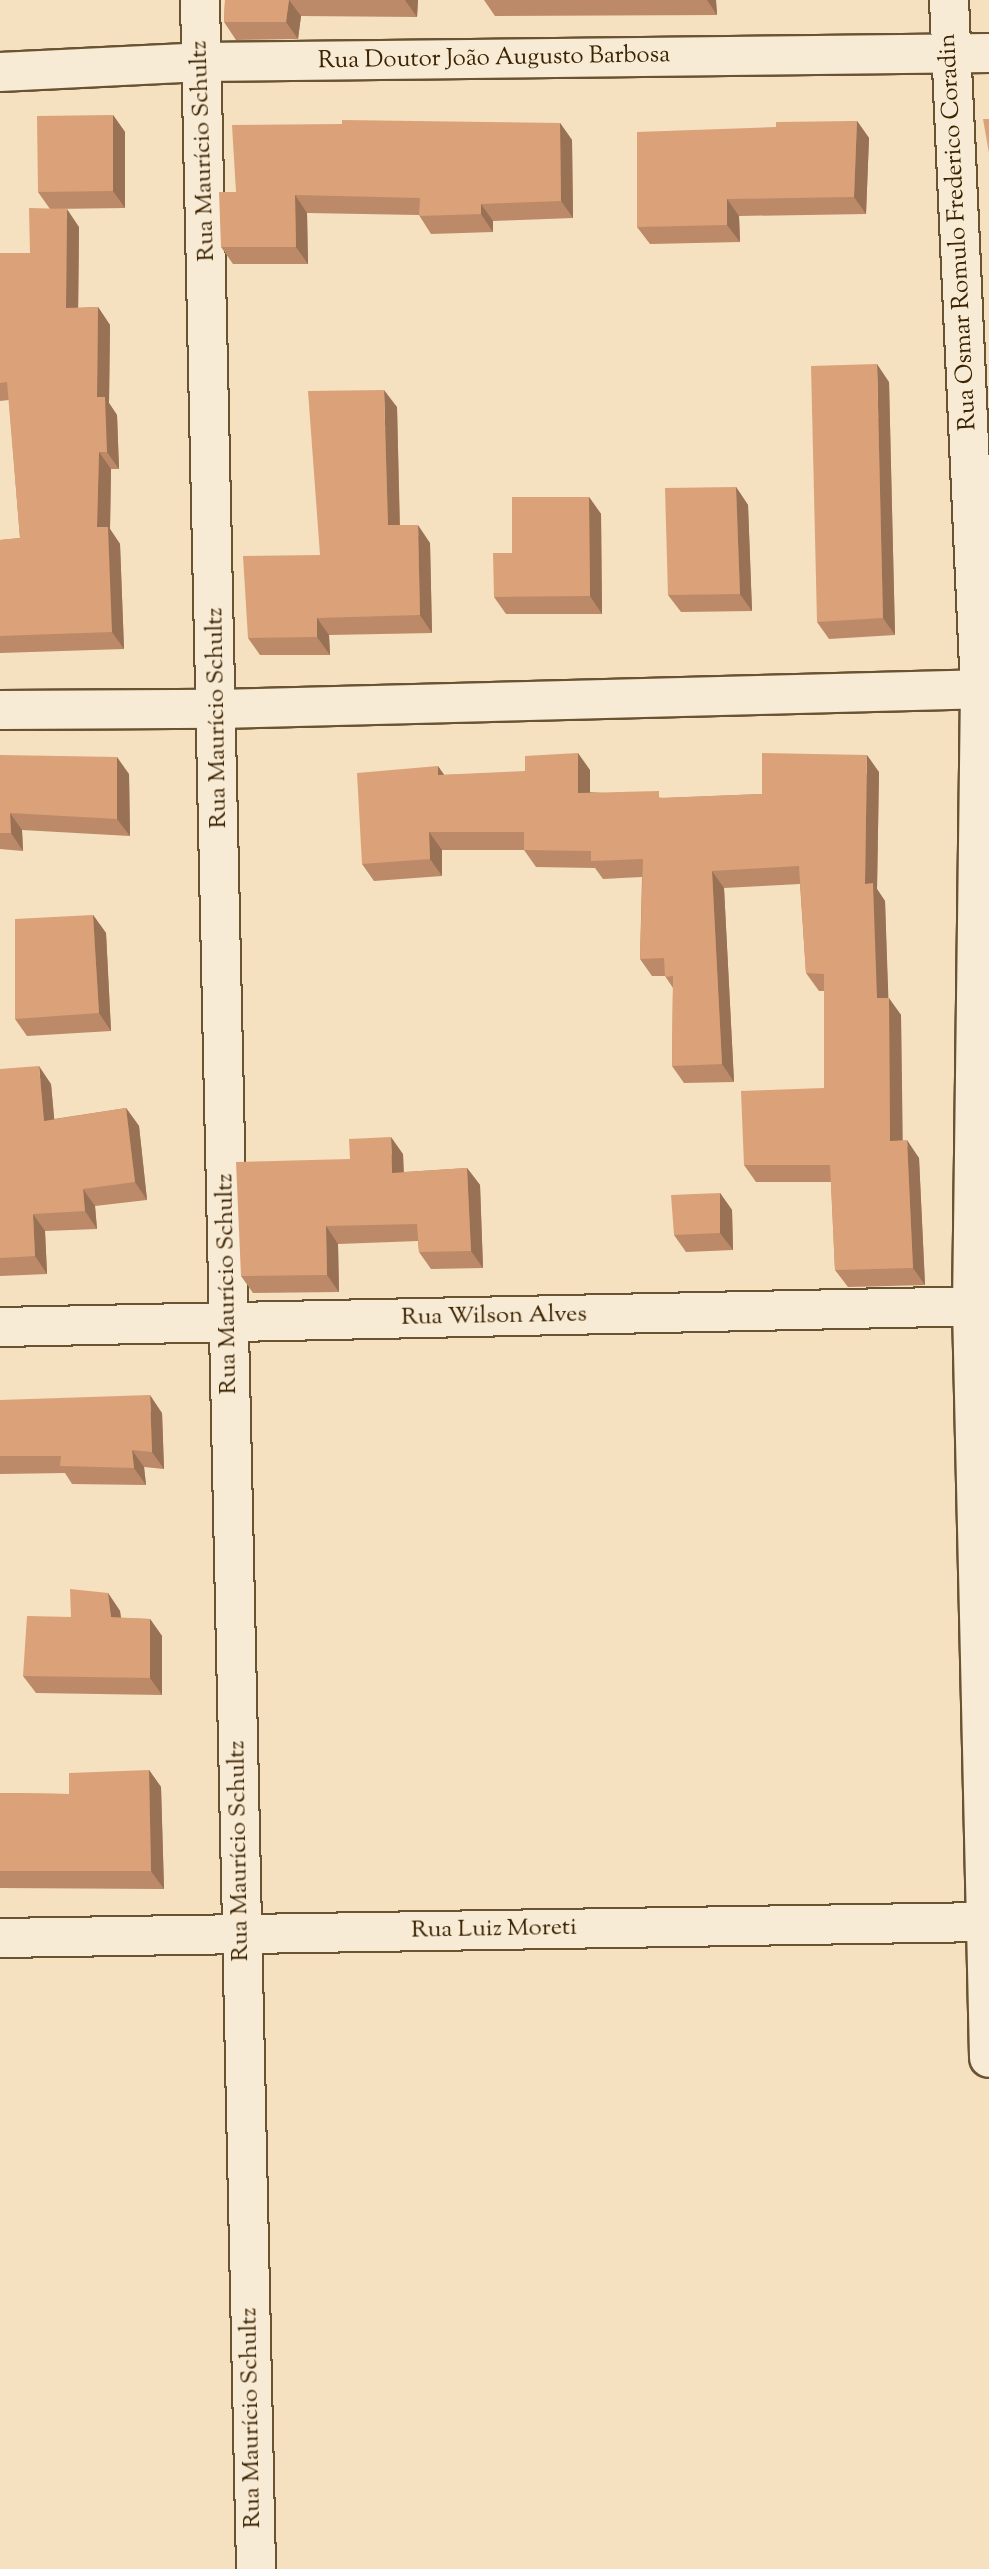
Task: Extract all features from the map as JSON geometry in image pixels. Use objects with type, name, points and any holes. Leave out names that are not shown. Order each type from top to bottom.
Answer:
[{"type":"street","name":"Rua Maurício Schultz","points":[[200,0],[219,709],[228,1322],[256,2569]]},
{"type":"street","name":"Rua Osmar Romulo Frederico Coradin","points":[[949,0],[985,689],[980,1307],[989,2059]]},
{"type":"street","name":"Rua Doutor João Augusto Barbosa","points":[[0,72],[202,62],[989,53]]},
{"type":"street","points":[[0,710],[219,709],[985,689]]},
{"type":"street","name":"Rua Wilson Alves","points":[[0,1327],[980,1307]]},
{"type":"street","name":"Rua Luiz Moreti","points":[[0,1938],[987,1922]]},
{"type":"building","points":[[225,0],[289,0],[286,22],[224,22]]},
{"type":"building","points":[[113,115],[113,191],[38,192],[37,116]]},
{"type":"building","points":[[983,119],[989,119],[989,153]]},
{"type":"building","points":[[342,120],[560,123],[561,201],[481,204],[481,214],[419,216],[420,198],[295,195],[296,247],[221,247],[219,192],[236,192],[232,125],[342,124]]},
{"type":"building","points":[[857,121],[854,197],[727,199],[727,225],[637,227],[637,132],[776,127],[776,122]]},
{"type":"building","points":[[29,208],[67,209],[66,308],[98,307],[97,397],[105,397],[107,452],[99,452],[97,527],[108,527],[112,632],[0,636],[0,540],[20,538],[7,382],[0,383],[0,253],[30,253]]},
{"type":"building","points":[[877,364],[883,618],[817,622],[811,366]]},
{"type":"building","points":[[384,390],[388,525],[418,525],[420,615],[317,618],[317,637],[248,638],[243,556],[320,555],[308,391]]},
{"type":"building","points":[[736,487],[740,594],[668,595],[665,488]]},
{"type":"building","points":[[512,497],[589,497],[590,596],[494,597],[493,553],[512,553]]},
{"type":"building","points":[[578,753],[578,793],[659,791],[659,798],[762,794],[762,753],[867,755],[865,884],[873,883],[877,998],[889,998],[890,1141],[907,1140],[913,1268],[835,1270],[830,1165],[744,1165],[741,1091],[824,1088],[824,974],[806,973],[799,866],[712,871],[722,1064],[672,1066],[673,976],[665,977],[664,958],[640,959],[643,859],[591,861],[591,851],[524,850],[524,832],[429,832],[430,859],[362,864],[357,773],[438,766],[438,775],[525,771],[525,756]]},
{"type":"building","points":[[0,755],[117,757],[117,819],[10,813],[11,833],[0,833]]},
{"type":"building","points":[[93,915],[99,1013],[15,1019],[15,919]]},
{"type":"building","points":[[39,1066],[44,1121],[126,1108],[135,1182],[83,1189],[85,1211],[33,1214],[35,1256],[0,1258],[0,1069]]},
{"type":"building","points":[[391,1137],[392,1173],[467,1168],[471,1251],[419,1252],[417,1224],[326,1226],[327,1275],[241,1276],[236,1162],[350,1159],[349,1139]]},
{"type":"building","points":[[720,1193],[720,1233],[674,1235],[671,1195]]},
{"type":"building","points":[[150,1395],[152,1452],[132,1450],[134,1468],[60,1466],[61,1456],[0,1456],[0,1400]]},
{"type":"building","points":[[70,1589],[108,1593],[111,1617],[150,1619],[150,1678],[23,1676],[27,1616],[71,1617]]},
{"type":"building","points":[[149,1770],[151,1871],[0,1871],[0,1793],[69,1794],[69,1773]]}]
